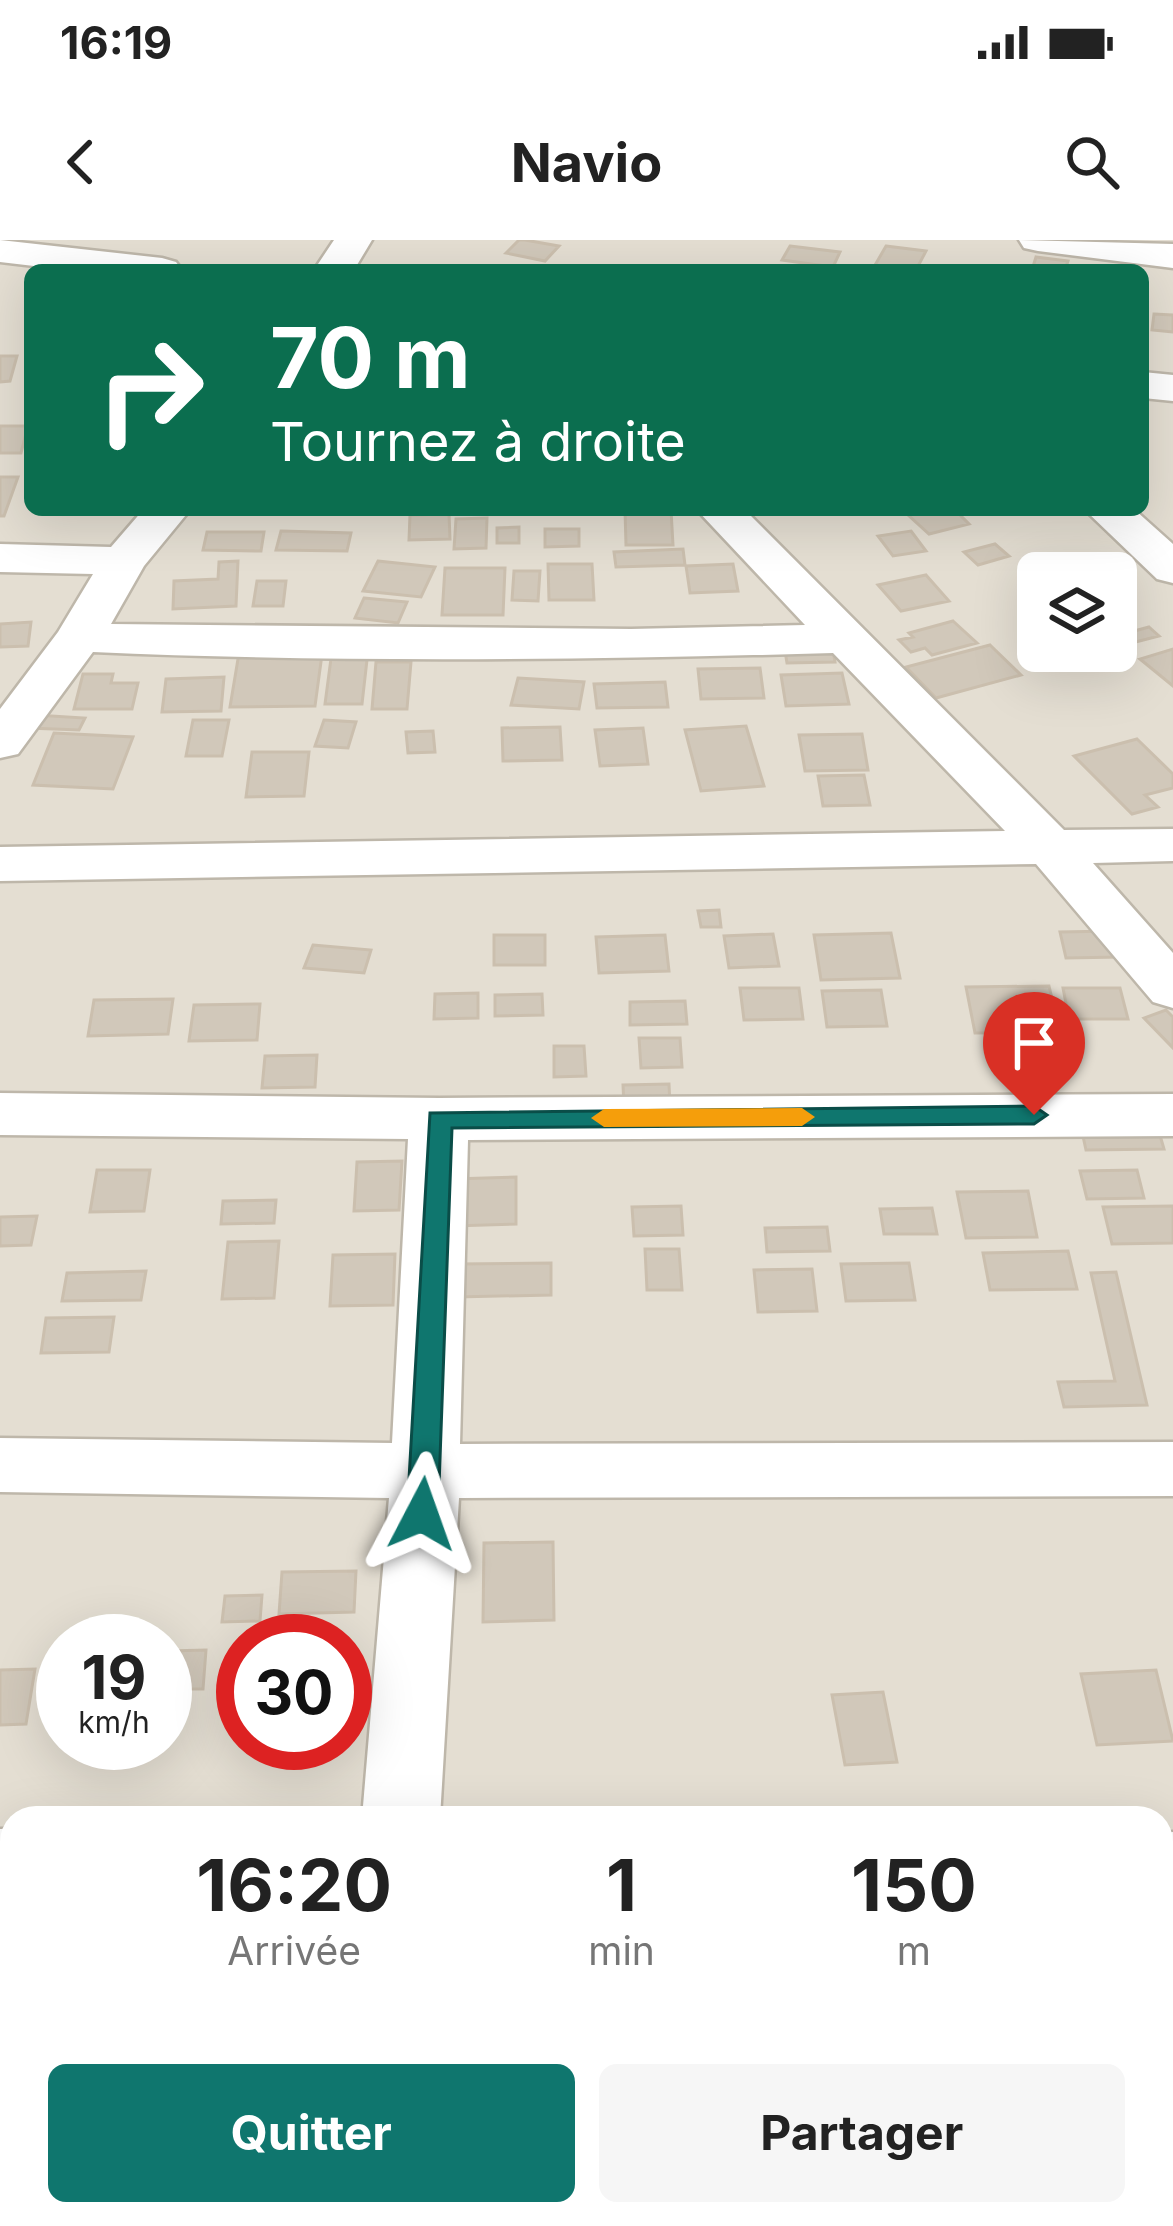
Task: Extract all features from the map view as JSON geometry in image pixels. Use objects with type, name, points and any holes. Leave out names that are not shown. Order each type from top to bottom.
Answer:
[{"type":"street","points":[[1038,240],[1173,256]]},
{"type":"street","points":[[0,250],[113,264]]},
{"type":"street","points":[[0,743],[79,637],[124,561],[162,516]]},
{"type":"street","points":[[726,516],[1053,850],[1173,989]]},
{"type":"street","points":[[1115,516],[1173,569]]},
{"type":"street","points":[[0,558],[124,561]]},
{"type":"street","points":[[79,637],[221,643],[631,644],[843,638]]},
{"type":"street","points":[[0,864],[1173,845]]},
{"type":"street","points":[[0,1114],[440,1119],[1173,1115]]},
{"type":"street","points":[[402,1806],[426,1471],[428,1329],[440,1119]]},
{"type":"street","points":[[0,1465],[426,1471],[1173,1469]]},
{"type":"shaded area","points":[[0,240],[1173,240],[1173,1806],[0,1806]]},
{"type":"building","points":[[519,240],[559,246],[545,261],[506,253]]},
{"type":"building","points":[[790,246],[840,252],[834,264],[782,260]]},
{"type":"building","points":[[886,246],[926,251],[919,264],[876,264]]},
{"type":"building","points":[[1036,257],[1068,261],[1067,264],[1034,264]]},
{"type":"building","points":[[1154,314],[1173,315],[1173,332],[1152,330]]},
{"type":"building","points":[[0,356],[17,356],[10,381],[0,382]]},
{"type":"building","points":[[0,426],[24,426],[21,453],[0,453]]},
{"type":"building","points":[[0,477],[18,477],[4,516],[0,516]]},
{"type":"building","points":[[410,516],[449,516],[450,539],[409,540]]},
{"type":"building","points":[[625,516],[671,516],[673,545],[626,545]]},
{"type":"building","points":[[909,516],[961,516],[969,524],[929,534]]},
{"type":"building","points":[[487,518],[486,548],[454,549],[456,519]]},
{"type":"building","points":[[519,527],[519,543],[497,543],[497,528]]},
{"type":"building","points":[[545,529],[579,529],[579,546],[545,547]]},
{"type":"building","points":[[281,531],[351,533],[347,551],[276,550]]},
{"type":"building","points":[[911,531],[926,551],[893,556],[878,536]]},
{"type":"building","points":[[207,532],[264,532],[261,551],[203,550]]},
{"type":"building","points":[[995,544],[1009,556],[978,565],[964,552]]},
{"type":"building","points":[[683,549],[685,565],[616,567],[614,552]]},
{"type":"building","points":[[238,561],[236,606],[173,609],[174,581],[218,579],[219,562]]},
{"type":"building","points":[[378,561],[435,567],[421,597],[363,591]]},
{"type":"building","points":[[548,564],[592,564],[594,600],[549,600]]},
{"type":"building","points":[[733,564],[738,591],[690,593],[686,566]]},
{"type":"building","points":[[445,568],[505,568],[503,615],[442,615]]},
{"type":"building","points":[[514,571],[540,571],[538,601],[512,600]]},
{"type":"building","points":[[926,575],[949,601],[901,611],[878,585]]},
{"type":"building","points":[[257,581],[286,581],[283,606],[253,606]]},
{"type":"building","points":[[364,598],[407,602],[398,623],[355,618]]},
{"type":"building","points":[[953,621],[977,643],[932,655],[925,648],[911,652],[899,640],[913,637],[909,633]]},
{"type":"building","points":[[31,622],[28,646],[0,647],[0,624]]},
{"type":"building","points":[[1149,627],[1159,636],[1137,642],[1137,630]]},
{"type":"building","points":[[990,645],[1021,675],[936,698],[906,667]]},
{"type":"building","points":[[240,647],[323,647],[315,706],[230,707]]},
{"type":"building","points":[[1173,649],[1173,686],[1140,659]]},
{"type":"building","points":[[833,650],[835,662],[787,663],[785,651]]},
{"type":"building","points":[[332,651],[368,651],[362,704],[325,704]]},
{"type":"building","points":[[376,662],[411,662],[407,709],[372,709]]},
{"type":"building","points":[[760,668],[764,698],[701,699],[698,669]]},
{"type":"building","points":[[842,673],[849,704],[786,706],[781,675]]},
{"type":"building","points":[[83,674],[113,674],[111,683],[138,683],[132,709],[74,709]]},
{"type":"building","points":[[224,677],[221,711],[162,712],[166,679]]},
{"type":"building","points":[[518,678],[584,682],[579,709],[511,705]]},
{"type":"building","points":[[665,682],[668,707],[597,708],[594,684]]},
{"type":"building","points":[[35,715],[85,718],[79,730],[29,728]]},
{"type":"building","points":[[193,720],[229,720],[222,756],[186,756]]},
{"type":"building","points":[[324,720],[356,722],[348,748],[315,746]]},
{"type":"building","points":[[746,726],[764,786],[701,791],[685,730]]},
{"type":"building","points":[[560,727],[562,760],[503,761],[502,728]]},
{"type":"building","points":[[643,728],[648,764],[600,766],[595,730]]},
{"type":"building","points":[[433,731],[435,752],[408,753],[406,732]]},
{"type":"building","points":[[54,733],[133,737],[113,789],[33,785]]},
{"type":"building","points":[[862,734],[868,770],[805,771],[799,735]]},
{"type":"building","points":[[1137,739],[1173,774],[1173,788],[1145,795],[1158,807],[1132,814],[1074,756]]},
{"type":"building","points":[[252,752],[309,752],[304,796],[246,797]]},
{"type":"building","points":[[864,775],[870,805],[823,806],[818,776]]},
{"type":"building","points":[[719,910],[721,927],[701,927],[698,911]]},
{"type":"building","points":[[1113,931],[1120,957],[1066,958],[1060,932]]},
{"type":"building","points":[[891,933],[900,978],[821,980],[814,935]]},
{"type":"building","points":[[773,934],[779,966],[729,968],[724,936]]},
{"type":"building","points":[[494,935],[545,935],[545,965],[494,965]]},
{"type":"building","points":[[665,935],[669,971],[599,973],[596,937]]},
{"type":"building","points":[[313,945],[371,950],[364,973],[304,968]]},
{"type":"building","points":[[1049,986],[1060,1032],[975,1033],[966,987]]},
{"type":"building","points":[[740,988],[799,988],[803,1019],[744,1020]]},
{"type":"building","points":[[1063,988],[1120,988],[1128,1019],[1069,1019]]},
{"type":"building","points":[[881,990],[887,1026],[827,1027],[822,991]]},
{"type":"building","points":[[478,993],[478,1018],[434,1019],[435,994]]},
{"type":"building","points":[[542,994],[543,1015],[495,1016],[495,995]]},
{"type":"building","points":[[173,999],[168,1034],[88,1036],[94,1000]]},
{"type":"building","points":[[685,1001],[687,1024],[630,1025],[630,1002]]},
{"type":"building","points":[[260,1004],[257,1040],[189,1041],[194,1005]]},
{"type":"building","points":[[1166,1010],[1173,1017],[1173,1048],[1144,1018]]},
{"type":"building","points":[[639,1038],[680,1038],[682,1067],[641,1068]]},
{"type":"building","points":[[554,1046],[584,1046],[586,1076],[554,1077]]},
{"type":"building","points":[[317,1055],[315,1087],[262,1088],[265,1056]]},
{"type":"building","points":[[669,1084],[670,1106],[624,1106],[623,1085]]},
{"type":"building","points":[[1157,1125],[1164,1149],[1086,1150],[1081,1127]]},
{"type":"building","points":[[402,1161],[399,1210],[354,1211],[357,1162]]},
{"type":"building","points":[[97,1170],[150,1170],[144,1211],[90,1212]]},
{"type":"building","points":[[1137,1170],[1144,1198],[1087,1199],[1080,1171]]},
{"type":"building","points":[[516,1177],[516,1224],[453,1226],[453,1179]]},
{"type":"building","points":[[1028,1191],[1037,1237],[966,1238],[957,1192]]},
{"type":"building","points":[[276,1200],[274,1223],[221,1224],[223,1201]]},
{"type":"building","points":[[681,1206],[683,1235],[634,1236],[632,1207]]},
{"type":"building","points":[[1173,1206],[1173,1243],[1112,1244],[1103,1207]]},
{"type":"building","points":[[932,1208],[937,1234],[884,1234],[880,1209]]},
{"type":"building","points":[[37,1216],[31,1245],[0,1246],[0,1217]]},
{"type":"building","points":[[827,1227],[830,1251],[767,1252],[765,1228]]},
{"type":"building","points":[[279,1241],[274,1298],[222,1299],[228,1242]]},
{"type":"building","points":[[645,1249],[679,1249],[682,1290],[647,1290]]},
{"type":"building","points":[[1068,1251],[1077,1289],[990,1290],[983,1253]]},
{"type":"building","points":[[395,1254],[393,1305],[330,1306],[333,1255]]},
{"type":"building","points":[[551,1263],[551,1295],[457,1297],[457,1264]]},
{"type":"building","points":[[909,1263],[915,1300],[846,1301],[841,1264]]},
{"type":"building","points":[[812,1269],[817,1311],[758,1312],[754,1270]]},
{"type":"building","points":[[146,1271],[141,1300],[62,1301],[67,1273]]},
{"type":"building","points":[[1116,1272],[1147,1405],[1064,1407],[1058,1382],[1115,1381],[1091,1273]]},
{"type":"building","points":[[114,1317],[109,1352],[41,1353],[46,1318]]},
{"type":"building","points":[[553,1542],[554,1620],[483,1622],[484,1543]]},
{"type":"building","points":[[356,1571],[354,1612],[279,1614],[282,1572]]},
{"type":"building","points":[[262,1595],[261,1614],[223,1614],[225,1596]]},
{"type":"building","points":[[192,1650],[206,1650],[203,1689],[192,1689]]},
{"type":"building","points":[[35,1669],[26,1724],[0,1725],[0,1670]]},
{"type":"building","points":[[1156,1670],[1173,1741],[1097,1745],[1081,1674]]},
{"type":"building","points":[[883,1692],[897,1762],[845,1765],[832,1695]]},
{"type":"slow traffic","points":[[604,1118],[802,1117]]},
{"type":"route","points":[[422,1514],[440,1119],[1034,1115]]}]
